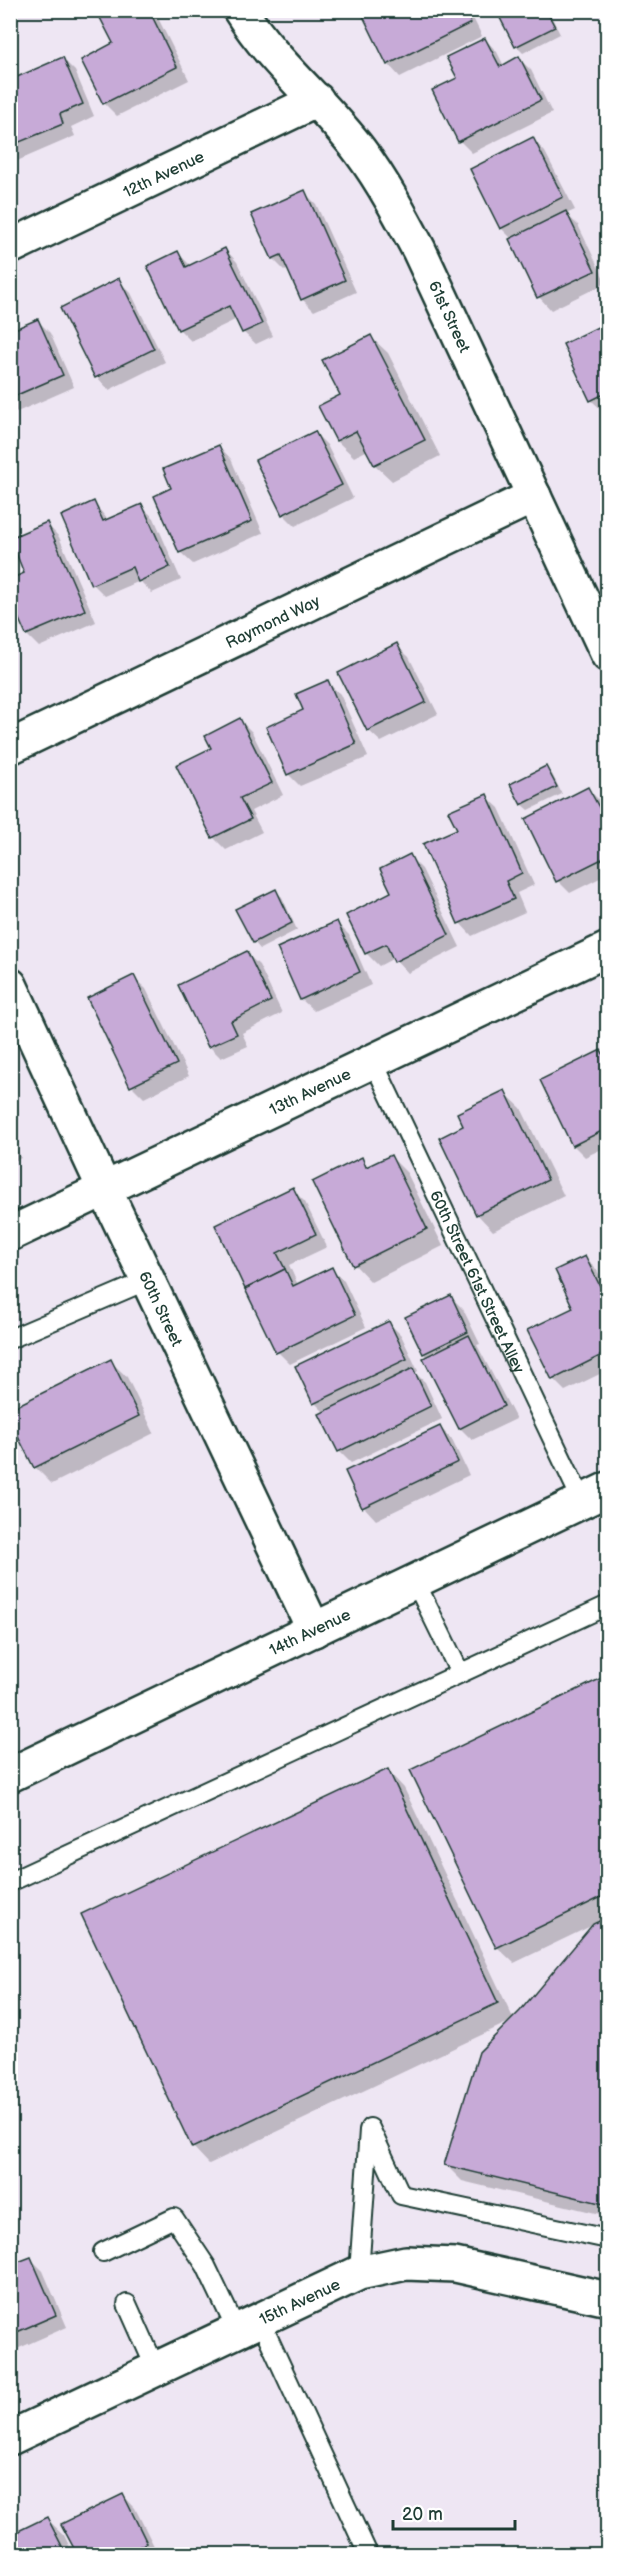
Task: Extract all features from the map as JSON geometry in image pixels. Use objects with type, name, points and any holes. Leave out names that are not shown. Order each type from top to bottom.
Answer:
[{"type":"street","name":"61st Street","points":[[240,10],[250,27],[360,151],[397,208],[608,655]]},
{"type":"street","name":"12th Avenue","points":[[10,247],[316,100]]},
{"type":"street","name":"Raymond Way","points":[[10,747],[534,496]]},
{"type":"street","name":"13th Avenue","points":[[10,1234],[608,949]]},
{"type":"street","name":"60th Street","points":[[10,985],[314,1630]]},
{"type":"street","name":"14th Avenue","points":[[12,1772],[595,1495]]},
{"type":"street","name":"15th Avenue","points":[[10,2438],[358,2273],[406,2263],[455,2265],[608,2299]]},
{"type":"lane","name":"60th Street 61st Street Alley","points":[[373,1061],[595,1495]]},
{"type":"lane","points":[[10,1339],[148,1280]]},
{"type":"lane","points":[[415,1581],[460,1673]]},
{"type":"lane","points":[[13,1876],[608,1605]]},
{"type":"lane","points":[[358,2273],[370,2128],[401,2195],[608,2239]]},
{"type":"lane","points":[[103,2252],[174,2218],[248,2325],[368,2554]]},
{"type":"lane","points":[[127,2304],[156,2369]]},
{"type":"building","points":[[96,10],[149,10],[177,67],[103,104],[81,60],[113,43]]},
{"type":"building","points":[[360,10],[464,10],[471,23],[387,65]]},
{"type":"building","points":[[510,10],[546,10],[555,27],[515,47],[499,16]]},
{"type":"building","points":[[485,38],[500,67],[519,56],[541,100],[458,142],[432,90],[457,78],[446,57]]},
{"type":"building","points":[[63,57],[83,104],[60,114],[63,124],[10,146],[10,80]]},
{"type":"building","points":[[533,137],[563,197],[500,229],[470,169]]},
{"type":"building","points":[[305,190],[345,280],[301,300],[281,255],[272,259],[251,214]]},
{"type":"building","points":[[566,211],[595,271],[537,298],[509,239]]},
{"type":"building","points":[[225,248],[262,324],[242,333],[229,306],[178,330],[147,266],[178,251],[186,267]]},
{"type":"building","points":[[119,278],[154,349],[95,378],[60,308]]},
{"type":"building","points":[[38,319],[63,375],[10,398],[10,331]]},
{"type":"building","points":[[608,322],[608,392],[590,401],[563,344]]},
{"type":"building","points":[[371,335],[425,440],[374,465],[356,431],[336,441],[318,406],[340,395],[322,360]]},
{"type":"building","points":[[315,431],[342,485],[282,515],[255,460]]},
{"type":"building","points":[[219,445],[252,521],[179,553],[154,496],[171,488],[163,469]]},
{"type":"building","points":[[94,501],[103,521],[142,504],[170,567],[138,582],[132,567],[91,585],[61,516]]},
{"type":"building","points":[[47,522],[85,610],[26,635],[10,599],[10,579],[24,573],[10,538]]},
{"type":"building","points":[[397,643],[426,702],[367,731],[338,673]]},
{"type":"building","points":[[328,680],[356,744],[287,775],[266,727],[303,710],[296,694]]},
{"type":"building","points":[[240,718],[272,783],[240,798],[251,819],[212,838],[176,765],[211,748],[205,736]]},
{"type":"building","points":[[546,766],[557,787],[521,805],[510,784]]},
{"type":"building","points":[[588,787],[608,824],[608,856],[556,882],[525,819]]},
{"type":"building","points":[[487,794],[522,873],[506,881],[514,899],[458,924],[423,844],[457,829],[448,811]]},
{"type":"building","points":[[410,854],[449,935],[394,962],[386,944],[365,954],[346,915],[391,892],[380,869]]},
{"type":"building","points":[[276,889],[292,923],[253,943],[235,909]]},
{"type":"building","points":[[337,921],[360,972],[300,1000],[277,948]]},
{"type":"building","points":[[247,951],[271,1001],[231,1021],[237,1034],[208,1047],[178,985]]},
{"type":"building","points":[[134,975],[177,1064],[130,1087],[87,998]]},
{"type":"building","points":[[601,1050],[608,1062],[608,1128],[572,1146],[540,1080]]},
{"type":"building","points":[[505,1090],[548,1180],[476,1215],[439,1138],[463,1126],[457,1113]]},
{"type":"building","points":[[391,1155],[427,1229],[353,1266],[312,1182],[362,1157],[366,1167]]},
{"type":"building","points":[[293,1187],[316,1234],[277,1253],[285,1269],[245,1289],[215,1225]]},
{"type":"building","points":[[585,1256],[608,1302],[608,1352],[552,1380],[527,1330],[573,1308],[555,1270]]},
{"type":"building","points":[[332,1267],[355,1315],[276,1353],[245,1289],[285,1269],[293,1286]]},
{"type":"building","points":[[451,1295],[468,1332],[423,1354],[405,1317]]},
{"type":"building","points":[[389,1321],[407,1359],[313,1404],[295,1366]]},
{"type":"building","points":[[469,1335],[504,1406],[459,1429],[423,1358]]},
{"type":"building","points":[[111,1359],[139,1416],[34,1468],[10,1421],[10,1409]]},
{"type":"building","points":[[413,1368],[431,1406],[338,1452],[319,1414]]},
{"type":"building","points":[[440,1426],[458,1462],[362,1508],[345,1471]]},
{"type":"building","points":[[608,1675],[608,1894],[496,1948],[410,1770]]},
{"type":"building","points":[[388,1769],[498,2003],[192,2148],[81,1914]]},
{"type":"building","points":[[608,1917],[608,2205],[444,2165],[479,2052],[520,2011],[593,1924]]},
{"type":"building","points":[[31,2257],[56,2315],[10,2335],[10,2265]]},
{"type":"building","points":[[123,2494],[147,2543],[124,2554],[77,2554],[61,2524]]},
{"type":"building","points":[[47,2517],[66,2554],[10,2554],[10,2535]]}]
